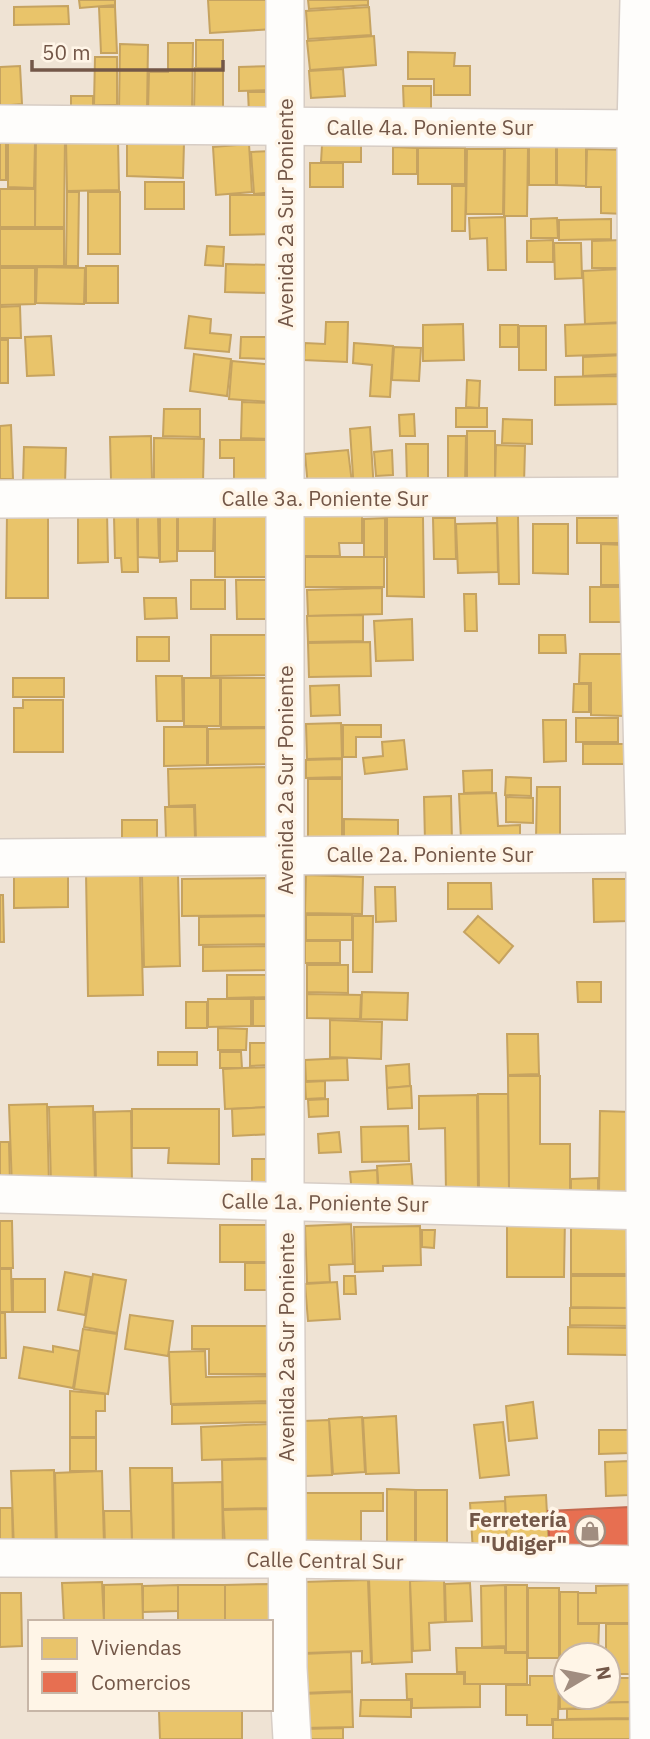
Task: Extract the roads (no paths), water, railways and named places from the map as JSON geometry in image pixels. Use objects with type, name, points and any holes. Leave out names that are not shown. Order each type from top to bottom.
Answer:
[{"type":"street","name":"Avenida 2a Sur Poniente","points":[[285,0],[285,1201],[288,1668],[292,1739]]},
{"type":"street","points":[[639,0],[643,129],[648,853],[649,1739]]},
{"type":"street","name":"Calle 4a. Poniente Sur","points":[[0,124],[643,129]]},
{"type":"street","name":"Calle 3a. Poniente Sur","points":[[0,499],[644,496]]},
{"type":"street","name":"Calle 2a. Poniente Sur","points":[[0,858],[648,853]]},
{"type":"street","name":"Calle 1a. Poniente Sur","points":[[0,1194],[648,1211]]},
{"type":"street","name":"Calle Central Sur","points":[[0,1558],[288,1559],[649,1565]]},
{"type":"place","name":"Ferretería \"Udiger\"","points":[[590,1531]]}]
